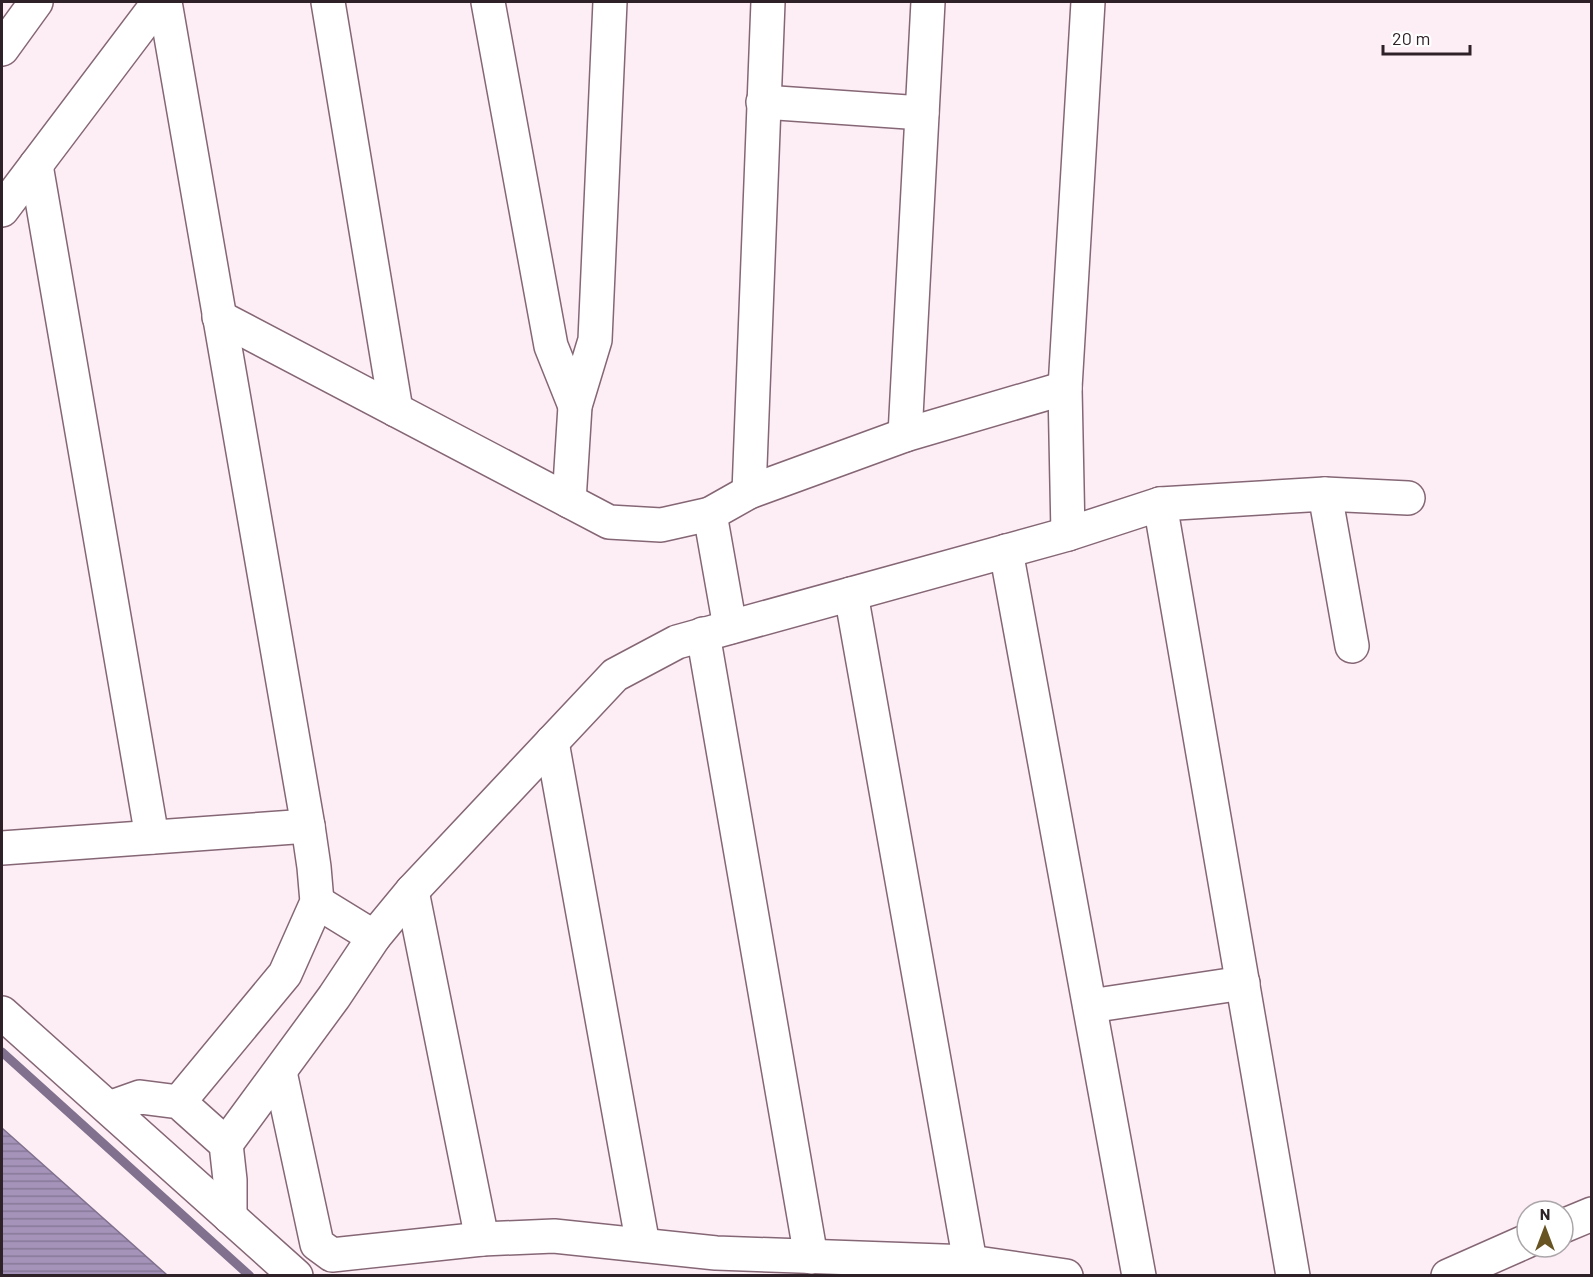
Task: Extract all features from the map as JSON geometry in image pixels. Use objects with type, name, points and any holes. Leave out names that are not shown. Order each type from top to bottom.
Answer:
[{"type":"street","points":[[2,49],[36,2]]},
{"type":"street","points":[[2,210],[159,2]]},
{"type":"street","points":[[165,2],[308,826],[317,902],[285,974],[179,1102]]},
{"type":"street","points":[[328,2],[396,410]]},
{"type":"street","points":[[488,2],[551,346],[575,406]]},
{"type":"street","points":[[569,501],[575,406],[595,340],[610,2]]},
{"type":"street","points":[[749,492],[768,2]]},
{"type":"street","points":[[905,435],[928,2]]},
{"type":"street","points":[[1068,534],[1065,388],[1088,2]]},
{"type":"street","points":[[763,102],[922,113]]},
{"type":"street","points":[[36,165],[152,837]]},
{"type":"street","points":[[219,317],[609,522],[661,525],[710,514],[749,492],[905,435],[1065,388]]},
{"type":"street","points":[[1325,494],[1352,646]]},
{"type":"street","points":[[226,1144],[334,997],[374,936],[412,891],[615,675],[677,642],[1068,534],[1160,504],[1325,494],[1408,498]]},
{"type":"street","points":[[1160,504],[1293,1275]]},
{"type":"street","points":[[710,514],[717,631],[812,1257]]},
{"type":"street","points":[[1006,550],[1139,1275]]},
{"type":"street","points":[[851,594],[970,1262]]},
{"type":"street","points":[[552,742],[643,1245]]},
{"type":"street","points":[[2,848],[308,826]]},
{"type":"street","points":[[412,891],[482,1239]]},
{"type":"street","points":[[317,902],[374,936]]},
{"type":"street","points":[[1090,1006],[1243,984]]},
{"type":"street","points":[[2,1013],[296,1275]]},
{"type":"street","points":[[280,1072],[317,1244],[332,1255],[482,1239],[554,1236],[716,1253],[970,1262],[1066,1275]]},
{"type":"street","points":[[109,1108],[140,1097],[179,1102],[226,1144],[230,1180],[230,1217]]},
{"type":"street","points":[[1575,1221],[1592,1214]]},
{"type":"street","points":[[1448,1275],[1515,1247]]},
{"type":"shaded area","points":[[2,1128],[167,1275],[2,1275]]},
{"type":"waterway","points":[[2,1052],[250,1276]]}]
